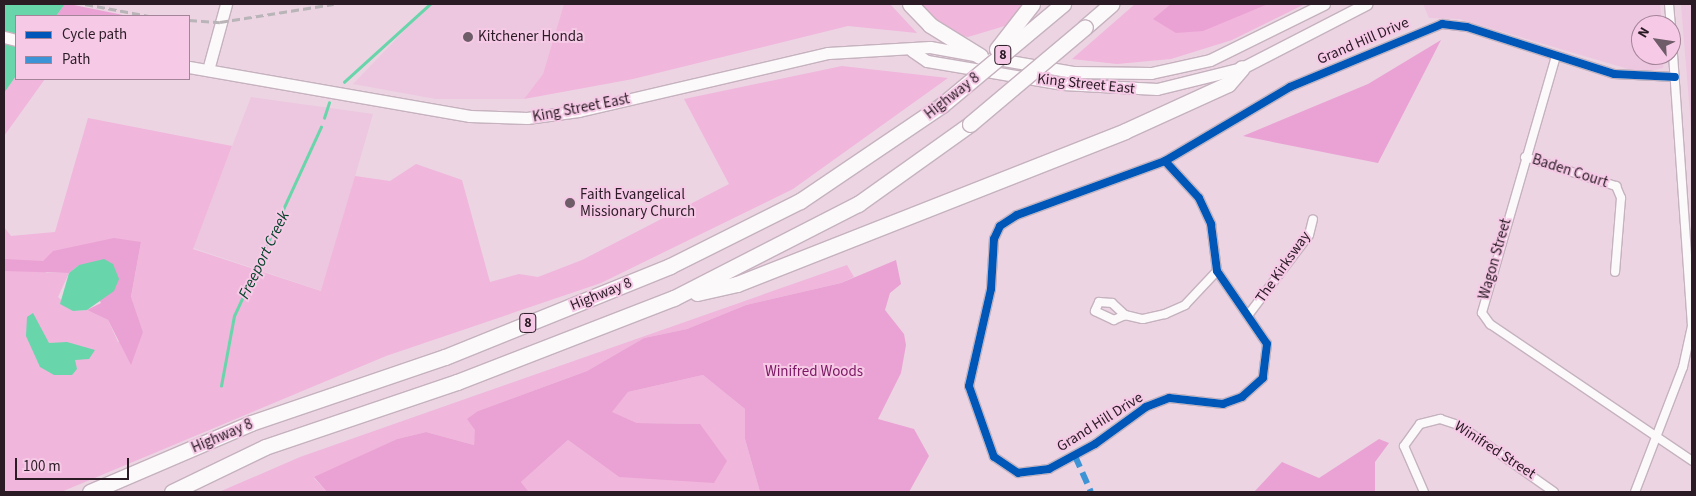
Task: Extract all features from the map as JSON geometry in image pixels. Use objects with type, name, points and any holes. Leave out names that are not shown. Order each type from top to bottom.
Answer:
[{"type":"highway","points":[[910,4],[930,25],[980,56]]},
{"type":"highway","points":[[942,105],[952,89],[1015,31],[1032,4]]},
{"type":"highway","name":"Highway 8","points":[[90,492],[251,423],[444,357],[670,266],[800,202],[942,105],[1063,4]]},
{"type":"highway","name":"Highway 8","points":[[172,492],[265,447],[457,382],[674,298],[858,204],[970,124],[1112,4]]},
{"type":"highway","points":[[674,298],[737,284],[1126,131],[1228,84],[1242,68]]},
{"type":"main road","points":[[208,70],[226,4]]},
{"type":"main road","name":"King Street East","points":[[190,67],[470,116],[527,118],[579,111],[828,52],[912,51],[930,48],[1072,72],[1151,73],[1210,60],[1324,4]]},
{"type":"main road","name":"King Street East","points":[[912,51],[927,60],[1108,89],[1176,87],[1242,68],[1366,4]]},
{"type":"street","name":"Grand Hill Drive","points":[[1164,161],[1199,198],[1211,224],[1217,271],[1249,314],[1267,344],[1268,361],[1263,378],[1242,397],[1223,404],[1169,398],[1146,407],[1095,444],[1049,469],[1018,473],[994,457],[969,386],[1000,226],[1017,215],[1164,161],[1290,87],[1430,27],[1467,27],[1556,56],[1633,78],[1675,77]]},
{"type":"street","name":"Wagon Street","points":[[1556,56],[1482,304],[1483,316],[1656,438]]},
{"type":"street","points":[[1635,492],[1691,344],[1692,304],[1674,65]]},
{"type":"street","name":"Baden Court","points":[[1526,157],[1616,186],[1621,198],[1615,272]]},
{"type":"street","name":"The Kirksway","points":[[1249,314],[1309,235],[1313,218]]},
{"type":"street","points":[[1125,315],[1144,320],[1185,305],[1217,271]]},
{"type":"street","name":"Winifred Street","points":[[1424,492],[1404,446],[1420,424],[1440,419],[1459,425],[1554,492]]},
{"type":"street","points":[[1656,438],[1692,460]]},
{"type":"shaded area","points":[[4,4],[65,4],[57,15],[15,15],[15,77],[4,93]]},
{"type":"shaded area","points":[[430,4],[564,4],[543,74],[524,99],[436,99],[353,84]]},
{"type":"shaded area","points":[[564,4],[890,4],[917,33],[848,26],[633,79],[524,99],[543,74]]},
{"type":"shaded area","points":[[915,4],[1026,4],[1008,25],[968,37],[948,33]]},
{"type":"shaded area","points":[[1135,4],[1305,4],[1232,40],[1171,59],[1117,64],[1072,59]]},
{"type":"shaded area","points":[[1423,4],[1660,4],[1661,15],[1631,15],[1631,65],[1663,65],[1663,68],[1642,73],[1459,19],[1429,18]]},
{"type":"shaded area","points":[[1681,4],[1692,4],[1692,138]]},
{"type":"shaded area","points":[[842,66],[948,78],[793,189],[601,283],[386,356],[61,492],[4,492],[4,227],[11,236],[55,232],[88,118],[232,146],[193,249],[321,291],[355,176],[390,181],[416,164],[462,180],[490,282],[519,274],[538,277],[582,260],[729,184],[684,99]],"holes":[[[141,242],[131,298],[143,332],[118,342],[108,320],[87,310],[73,311],[58,297],[69,273],[46,273],[42,261]]]},
{"type":"shaded area","points":[[15,77],[15,80],[44,80],[4,136],[4,93]]},
{"type":"shaded area","points":[[251,97],[373,114],[322,291],[193,248]]},
{"type":"shaded area","points":[[104,259],[113,264],[119,279],[114,291],[87,310],[73,311],[60,304],[69,273],[79,265]]},
{"type":"shaded area","points":[[847,265],[854,277],[841,283],[746,305],[687,329],[644,338],[587,371],[478,411],[474,445],[426,432],[397,439],[314,478],[327,492],[219,492],[300,457]]},
{"type":"shaded area","points":[[33,313],[49,343],[67,342],[95,350],[89,359],[75,360],[77,369],[72,375],[54,375],[40,367],[26,336],[27,317]]},
{"type":"shaded area","points":[[703,375],[745,409],[745,439],[760,492],[529,492],[521,482],[568,440],[619,477],[700,424],[637,423],[611,412],[628,392]]},
{"type":"green space","points":[[65,4],[69,4],[123,15],[57,15]]},
{"type":"green space","points":[[1171,4],[1268,4],[1203,31],[1176,33],[1153,19]]},
{"type":"green space","points":[[1441,40],[1378,163],[1243,136],[1368,84]]},
{"type":"green space","points":[[114,238],[141,242],[131,297],[143,332],[131,365],[108,320],[87,310],[101,303],[79,265],[69,273],[4,271],[4,259],[43,261],[53,251]]},
{"type":"green space","name":"Winifred Woods","points":[[896,260],[901,284],[890,293],[885,310],[904,334],[906,345],[901,373],[878,419],[914,429],[929,456],[909,492],[760,492],[745,439],[745,409],[703,375],[628,392],[612,412],[637,423],[700,424],[727,461],[714,483],[619,477],[568,440],[521,482],[529,492],[327,492],[314,477],[397,439],[426,432],[474,445],[475,430],[467,419],[478,411],[587,371],[644,338],[687,329],[746,305],[841,283]]},
{"type":"green space","points":[[1379,439],[1389,443],[1375,462],[1375,492],[1254,492],[1282,462],[1319,478]]},
{"type":"waterway","points":[[344,82],[430,4]]},
{"type":"waterway","name":"Freeport Creek","points":[[324,118],[329,103]]},
{"type":"waterway","name":"Freeport Creek","points":[[221,386],[234,316],[321,127]]},
{"type":"railway","points":[[85,4],[144,15]]},
{"type":"railway","points":[[190,20],[220,22],[334,4]]},
{"type":"marked path","points":[[1075,456],[1091,492]]},
{"type":"cycle path","points":[[1165,161],[1199,198],[1211,224],[1217,271],[1267,344],[1263,378],[1242,397],[1223,404],[1169,398],[1146,407],[1095,444],[1049,469],[1018,473],[994,457],[969,386],[991,289],[994,239],[1000,226],[1017,215],[1165,161],[1290,87],[1442,24],[1467,27],[1614,74],[1675,77]]},
{"type":"place","name":"Kitchener Honda","points":[[468,37]]},
{"type":"place","name":"Faith Evangelical Missionary Church","points":[[570,203]]}]
